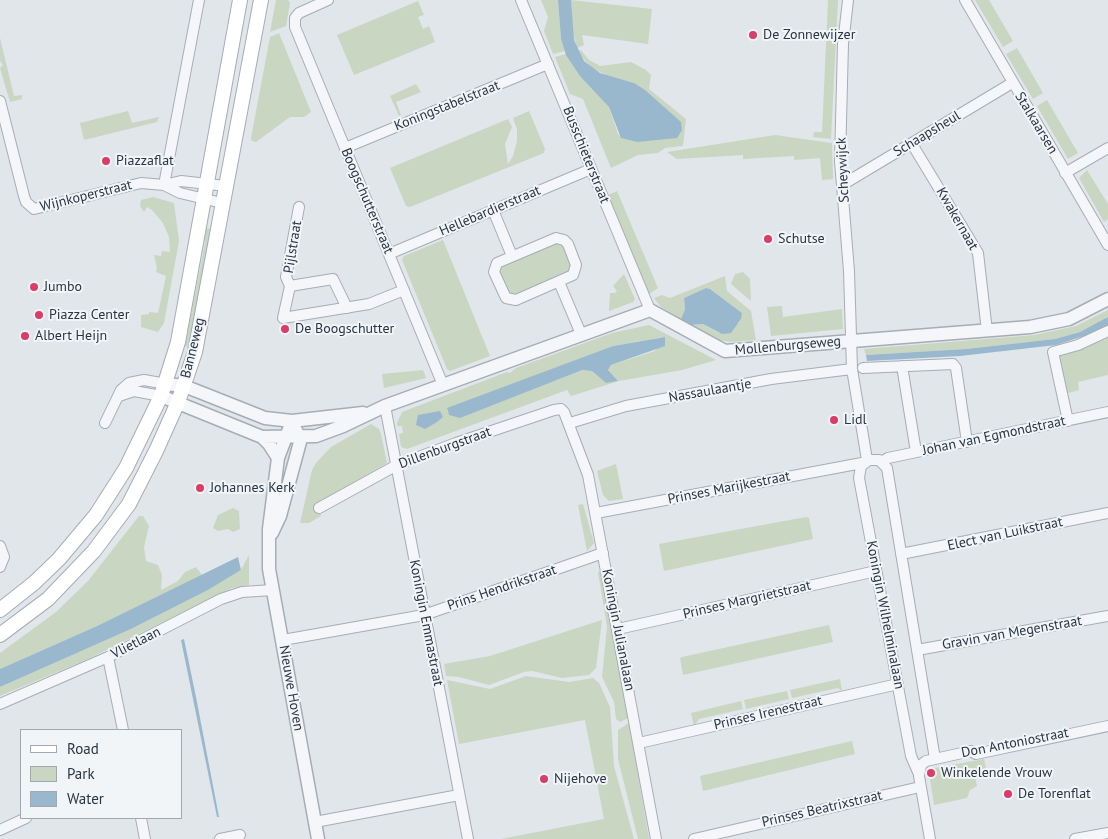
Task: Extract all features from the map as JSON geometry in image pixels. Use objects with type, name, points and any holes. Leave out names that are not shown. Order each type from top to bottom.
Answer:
[{"type":"main road","name":"Banneweg","points":[[0,610],[34,583],[59,559],[90,523],[126,468],[164,390],[178,342],[202,198],[240,0]]},
{"type":"main road","name":"Banneweg","points":[[0,635],[48,599],[94,552],[129,504],[178,402],[193,360],[261,0]]},
{"type":"street","points":[[164,185],[199,0]]},
{"type":"street","name":"Boogschutterstraat","points":[[328,0],[303,10],[296,16],[295,27],[443,385]]},
{"type":"street","name":"Busschieterstraat","points":[[522,0],[650,310]]},
{"type":"street","name":"Scheywijck","points":[[848,0],[840,89],[842,185],[852,341]]},
{"type":"street","name":"Stalkaarsen","points":[[965,0],[1108,245]]},
{"type":"street","name":"Koningstabelstraat","points":[[345,148],[548,64]]},
{"type":"street","name":"Schaapsheul","points":[[842,185],[1012,83]]},
{"type":"street","name":"Wijnkoperstraat","points":[[1,107],[24,196],[32,208],[40,209],[140,183],[164,185],[181,181],[205,182],[226,186]]},
{"type":"street","name":"Kwakernaat","points":[[912,144],[978,253],[987,331]]},
{"type":"street","points":[[1065,173],[1108,148]]},
{"type":"street","name":"Hellebardierstraat","points":[[389,254],[592,169]]},
{"type":"street","name":"Wijnkoperstraat","points":[[164,185],[180,193],[222,203]]},
{"type":"street","name":"Pijlstraat","points":[[299,208],[286,277],[290,286],[283,318],[369,304],[404,290]]},
{"type":"street","points":[[493,210],[512,256]]},
{"type":"street","points":[[556,238],[564,240],[575,262],[576,270],[572,276],[559,282],[516,300],[508,299],[494,270],[498,262],[512,256],[556,238]]},
{"type":"street","name":"Pijlstraat","points":[[290,286],[333,279],[346,308]]},
{"type":"street","points":[[559,282],[581,334]]},
{"type":"street","name":"Mollenburgseweg","points":[[650,310],[725,351],[987,331],[1053,323],[1084,312],[1108,299]]},
{"type":"street","points":[[262,437],[316,436],[343,426],[385,406],[650,310]]},
{"type":"street","points":[[1068,421],[1053,352],[1078,346],[1108,331]]},
{"type":"street","name":"Koningin Wilhelminalaan","points":[[852,341],[852,368],[865,462],[858,471],[859,478],[911,756],[918,772],[930,839]]},
{"type":"street","points":[[863,368],[953,364],[956,368],[967,442]]},
{"type":"street","points":[[902,366],[916,452]]},
{"type":"street","name":"Nassaulaantje","points":[[570,423],[626,406],[771,379],[852,368]]},
{"type":"street","points":[[105,423],[123,387],[134,381],[144,380],[164,390],[178,402],[262,437],[278,458]]},
{"type":"street","points":[[164,390],[184,386],[264,418],[292,421],[370,412]]},
{"type":"street","name":"Koningin Emmastraat","points":[[385,406],[468,839]]},
{"type":"street","name":"Dillenburgstraat","points":[[319,508],[397,465],[456,442],[557,409],[564,412],[570,423]]},
{"type":"street","name":"Johan van Egmondstraat","points":[[881,462],[916,452],[1108,412]]},
{"type":"street","points":[[292,421],[299,436]]},
{"type":"street","name":"Nieuwe Hoven","points":[[292,421],[278,458],[269,529],[269,569],[318,839]]},
{"type":"street","name":"Koningin Julianalaan","points":[[570,423],[588,474],[656,839]]},
{"type":"street","name":"Nieuwe Hoven","points":[[270,537],[280,516],[300,442],[299,436]]},
{"type":"street","points":[[865,462],[875,459],[881,462]]},
{"type":"street","name":"Prinses Marijkestraat","points":[[596,513],[865,462]]},
{"type":"street","name":"Koningin Wilhelminalaan","points":[[881,462],[887,468],[935,759]]},
{"type":"street","name":"Elect van Luikstraat","points":[[901,554],[1108,513]]},
{"type":"street","points":[[0,546],[4,558],[0,567]]},
{"type":"street","name":"Prins Hendrikstraat","points":[[282,640],[424,615],[603,554]]},
{"type":"street","name":"Prinses Margrietstraat","points":[[618,629],[876,571]]},
{"type":"street","name":"Vlietlaan","points":[[0,704],[108,657],[221,599],[242,592],[273,590]]},
{"type":"street","name":"Gravin van Megenstraat","points":[[917,650],[1108,616]]},
{"type":"street","points":[[108,657],[122,729]]},
{"type":"street","name":"Prinses Irenestraat","points":[[639,743],[898,684]]},
{"type":"street","name":"Don Antoniostraat","points":[[918,772],[924,763],[935,759],[971,752],[976,754],[1108,726]]},
{"type":"street","name":"Prinses Beatrixstraat","points":[[694,839],[920,787]]},
{"type":"street","points":[[315,822],[460,795]]},
{"type":"street","points":[[0,830],[24,819]]},
{"type":"street","points":[[140,819],[145,839]]},
{"type":"street","points":[[1075,839],[1108,833]]},
{"type":"street","points":[[220,839],[240,835]]},
{"type":"green space","points":[[276,0],[288,0],[290,3],[286,26],[270,32]]},
{"type":"green space","points":[[541,0],[558,0],[561,39],[565,51],[553,54],[544,31],[548,17]]},
{"type":"green space","points":[[571,0],[652,9],[648,44],[582,35],[584,45],[577,48],[572,30]]},
{"type":"green space","points":[[828,0],[838,0],[831,139],[813,137],[814,132],[822,132]]},
{"type":"green space","points":[[975,0],[989,0],[1013,41],[1003,47]]},
{"type":"green space","points":[[418,1],[424,15],[418,17],[423,29],[429,26],[435,42],[354,75],[337,35]]},
{"type":"green space","points":[[279,33],[311,112],[304,117],[290,117],[256,142],[252,141],[251,138],[270,37]]},
{"type":"green space","points":[[0,38],[14,96],[22,95],[22,99],[10,102],[0,68],[3,65],[0,61]]},
{"type":"green space","points":[[1017,48],[1043,93],[1033,99],[1006,54]]},
{"type":"green space","points":[[581,50],[589,60],[600,66],[631,62],[646,70],[651,75],[649,89],[686,119],[683,146],[665,148],[658,153],[638,155],[611,168],[583,99],[570,94],[555,57],[566,54],[609,107],[618,134],[625,139],[637,142],[634,83],[606,75],[592,68],[578,51]]},
{"type":"green space","points":[[416,84],[421,92],[396,102],[401,115],[399,116],[390,96]]},
{"type":"green space","points":[[1047,100],[1078,153],[1068,159],[1037,106]]},
{"type":"green space","points":[[128,111],[132,123],[159,117],[157,122],[84,140],[80,123]]},
{"type":"green space","points":[[529,111],[545,149],[544,153],[410,207],[406,206],[390,168],[508,119],[512,127],[505,144],[508,164],[513,156],[517,141],[517,129],[513,118]]},
{"type":"green space","points":[[775,135],[832,143],[833,179],[822,180],[820,158],[794,160],[794,156],[743,159],[743,155],[677,159],[667,152]]},
{"type":"green space","points":[[1087,170],[1108,204],[1108,219],[1104,222],[1079,178]]},
{"type":"green space","points":[[617,191],[658,288],[649,294],[608,195]]},
{"type":"green space","points":[[153,197],[174,203],[179,241],[164,323],[158,332],[141,327],[141,315],[149,314],[149,312],[158,313],[166,276],[156,272],[154,255],[161,256],[162,251],[170,252],[169,237],[163,223],[152,210],[147,207],[144,212],[140,206],[141,200]]},
{"type":"green space","points":[[203,228],[212,229],[190,347],[185,346],[205,243]]},
{"type":"green space","points":[[443,240],[490,356],[450,371],[447,369],[402,260],[404,256]]},
{"type":"green space","points":[[556,243],[562,245],[571,264],[569,273],[515,295],[509,293],[500,273],[502,265]]},
{"type":"green space","points":[[743,272],[750,279],[751,301],[731,284],[735,274]]},
{"type":"green space","points":[[624,274],[635,299],[633,302],[609,311],[610,293],[617,291],[613,286]]},
{"type":"green space","points":[[725,276],[727,291],[751,311],[756,340],[732,342],[718,340],[691,325],[703,324],[719,333],[739,323],[742,313],[710,289],[706,288],[684,298],[685,309],[681,319],[661,307],[654,298],[662,295],[670,298]]},
{"type":"green space","points":[[782,306],[783,317],[842,309],[843,329],[771,336],[767,307]]},
{"type":"green space","points":[[1108,310],[1108,317],[1097,324],[1080,332],[1055,339],[966,349],[866,355],[864,349],[1035,335],[1076,326]]},
{"type":"green space","points":[[649,325],[716,360],[682,370],[619,381],[571,396],[567,390],[407,449],[401,447],[399,434],[403,433],[402,426],[397,426],[397,423],[402,412],[507,372],[510,373],[516,368],[612,333]],"holes":[[[663,337],[655,351],[611,365],[608,370],[618,381],[606,383],[592,371],[581,370],[449,415],[447,409],[613,346]]]},
{"type":"green space","points":[[1108,334],[1108,375],[1078,382],[1079,390],[1065,394],[1059,359],[1061,354]]},
{"type":"green space","points":[[423,370],[426,378],[384,388],[382,374]]},
{"type":"green space","points":[[371,424],[379,429],[387,463],[317,504],[321,516],[309,523],[300,523],[312,470],[316,463],[331,447]]},
{"type":"green space","points":[[616,464],[623,499],[609,501],[603,495],[597,471]]},
{"type":"green space","points":[[583,504],[594,543],[587,551],[578,505]]},
{"type":"green space","points":[[233,508],[239,511],[240,529],[233,532],[228,529],[218,531],[213,528],[218,515]]},
{"type":"green space","points":[[139,516],[143,516],[149,526],[144,547],[146,561],[158,565],[162,575],[161,590],[178,581],[185,572],[196,567],[202,575],[97,626],[0,669],[0,653],[56,612],[88,581]]},
{"type":"green space","points":[[809,518],[813,539],[664,571],[659,544]]},
{"type":"green space","points":[[249,555],[249,585],[232,588],[88,659],[0,696],[0,687],[131,629],[208,590],[241,570]]},
{"type":"green space","points":[[601,570],[628,718],[620,722],[616,719],[614,702],[602,677],[607,627],[598,572]]},
{"type":"green space","points":[[602,620],[596,668],[589,675],[562,678],[532,671],[524,672],[489,685],[459,677],[446,676],[444,664],[490,656]]},
{"type":"green space","points":[[829,625],[833,642],[683,675],[680,658],[682,657]]},
{"type":"green space","points":[[526,676],[569,682],[593,678],[599,683],[610,707],[614,766],[634,839],[501,839],[604,819],[585,720],[459,744],[447,680],[490,689]]},
{"type":"green space","points":[[840,679],[842,691],[838,688],[792,698],[790,690]]},
{"type":"green space","points":[[787,691],[789,699],[746,709],[744,700]]},
{"type":"green space","points":[[741,701],[743,709],[699,719],[694,726],[691,713]]},
{"type":"green space","points":[[629,723],[649,839],[638,839],[618,759],[618,730]]},
{"type":"green space","points":[[852,741],[855,754],[703,791],[700,776]]},
{"type":"green space","points":[[984,759],[987,773],[975,776],[977,786],[970,790],[967,798],[934,805],[929,773],[934,773],[935,768]]},
{"type":"water","points":[[558,0],[571,0],[574,40],[584,61],[600,73],[634,83],[645,90],[681,122],[682,130],[677,138],[637,142],[621,138],[609,107],[580,76],[566,55],[561,39]]},
{"type":"water","points":[[706,288],[742,313],[741,319],[731,333],[722,334],[703,324],[691,325],[681,319],[685,309],[684,298]]},
{"type":"water","points":[[1108,317],[1108,325],[1096,332],[1056,345],[960,356],[867,361],[866,355],[966,349],[1055,339],[1080,332]]},
{"type":"water","points":[[665,337],[665,346],[611,365],[608,370],[618,381],[606,383],[592,371],[582,370],[460,418],[449,415],[447,408],[613,346]]},
{"type":"water","points":[[440,411],[443,417],[425,429],[416,425],[418,415]]},
{"type":"water","points":[[238,557],[241,570],[208,590],[131,629],[0,687],[0,669],[97,626]]},
{"type":"water","points":[[184,639],[219,817],[217,817],[181,640]]},
{"type":"place","name":"De Zonnewijzer","points":[[753,35]]},
{"type":"place","name":"Piazzaflat","points":[[106,161]]},
{"type":"place","name":"Schutse","points":[[768,239]]},
{"type":"place","name":"Jumbo","points":[[34,287]]},
{"type":"place","name":"Piazza Center","points":[[39,315]]},
{"type":"place","name":"De Boogschutter","points":[[285,329]]},
{"type":"place","name":"Albert Heijn","points":[[25,336]]},
{"type":"place","name":"Lidl","points":[[834,420]]},
{"type":"place","name":"Johannes Kerk","points":[[200,488]]},
{"type":"place","name":"Winkelende Vrouw","points":[[931,773]]},
{"type":"place","name":"Nijehove","points":[[544,779]]},
{"type":"place","name":"De Torenflat","points":[[1008,794]]}]
